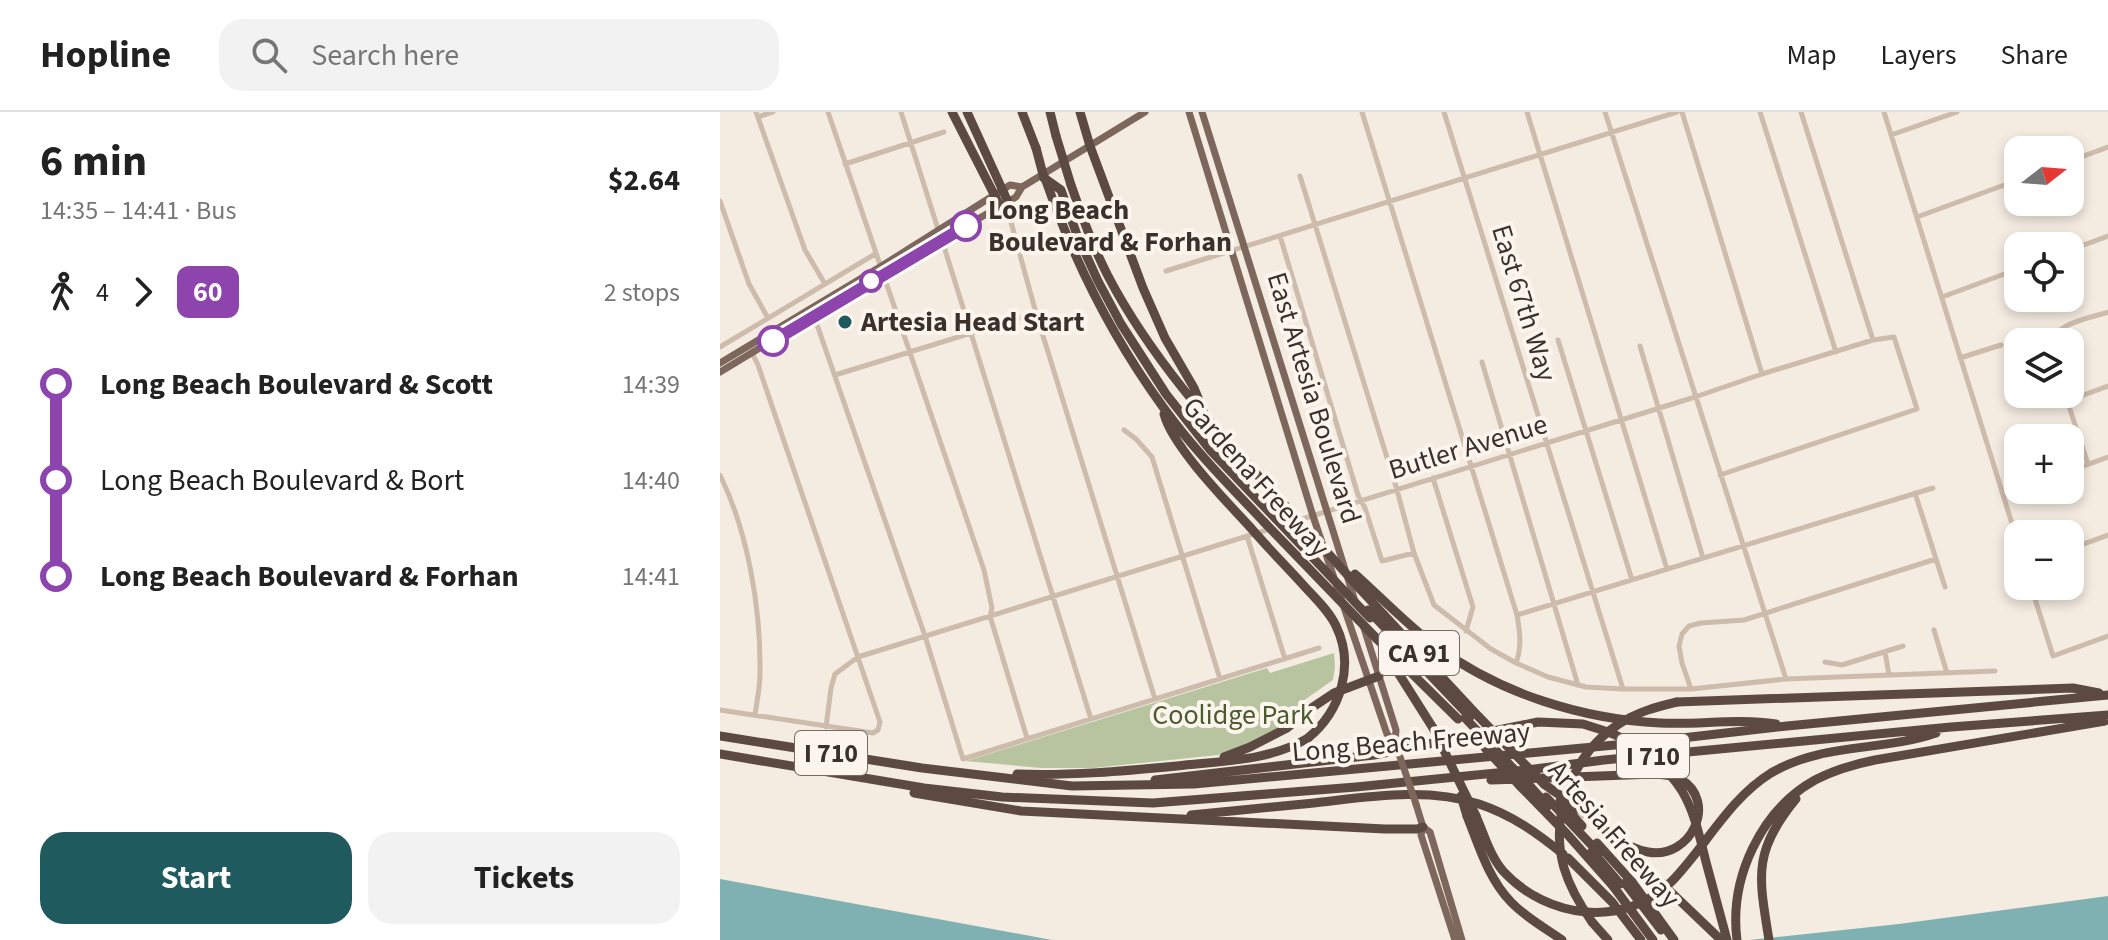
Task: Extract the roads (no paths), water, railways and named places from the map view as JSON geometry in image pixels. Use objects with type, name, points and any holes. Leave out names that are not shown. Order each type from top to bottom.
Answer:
[{"type":"highway","points":[[952,112],[1004,204]]},
{"type":"highway","points":[[967,112],[998,192]]},
{"type":"highway","name":"Gardena Freeway","points":[[1025,112],[1044,178],[1069,244],[1089,286],[1162,407],[1210,466],[1377,639]]},
{"type":"highway","name":"Gardena Freeway","points":[[1050,112],[1071,185],[1108,276],[1149,344],[1207,421],[1323,547]]},
{"type":"highway","points":[[1080,112],[1143,288],[1165,338],[1194,388],[1207,421]]},
{"type":"highway","points":[[1044,178],[1061,190],[1098,281],[1121,324],[1166,394],[1211,451],[1278,518]]},
{"type":"highway","points":[[1121,298],[1121,317],[1158,376],[1210,443],[1468,718]]},
{"type":"highway","points":[[943,770],[1080,773],[1272,754],[1308,738],[1327,719],[1344,682],[1341,639],[1328,613],[1249,532],[1175,438],[1162,407]]},
{"type":"highway","points":[[1323,547],[1438,647],[1485,676],[1531,698],[1601,717],[1661,723],[1753,720],[1787,726]]},
{"type":"highway","name":"Artesia Freeway","points":[[1323,547],[1468,718],[1674,940]]},
{"type":"highway","points":[[1377,639],[1433,728],[1472,816],[1502,869],[1529,894],[1574,912],[1619,910],[1638,905],[1655,895],[1671,881],[1746,792],[1768,775],[1812,755],[1917,739],[1951,727]]},
{"type":"highway","name":"Artesia Freeway","points":[[1377,639],[1468,718],[1532,785],[1567,834],[1623,884],[1653,940]]},
{"type":"highway","points":[[1193,764],[1223,758],[1250,747],[1287,728],[1334,693],[1379,676]]},
{"type":"highway","points":[[1608,940],[1580,905],[1569,884],[1560,848],[1562,809],[1568,787],[1589,751],[1602,737],[1635,715],[1677,702],[2073,688],[2107,695]]},
{"type":"highway","name":"Long Beach Freeway","points":[[720,736],[1072,786],[1194,784],[1632,744],[2107,695]]},
{"type":"highway","points":[[1737,940],[1739,894],[1750,853],[1775,812],[1808,785],[1864,762],[2108,718]]},
{"type":"highway","name":"Long Beach Freeway","points":[[720,754],[924,788],[1002,797],[1153,803],[1356,787],[1951,727],[2108,718]]},
{"type":"highway","points":[[1112,786],[1374,755],[1538,722],[1583,724],[1615,734],[1639,749],[1662,767],[1682,790],[1694,817],[1724,940]]},
{"type":"highway","points":[[1356,787],[1655,774],[1679,778],[1691,789],[1698,804],[1699,816],[1691,835],[1680,846],[1666,852],[1648,852],[1628,844],[1532,785]]},
{"type":"highway","points":[[850,776],[865,785],[1021,811],[1385,829],[1423,827]]},
{"type":"highway","points":[[1769,940],[1761,871],[1765,851],[1778,821],[1808,785]]},
{"type":"highway","points":[[1143,817],[1396,794],[1476,803],[1533,829],[1568,858],[1612,902],[1641,940]]},
{"type":"highway","points":[[1472,816],[1483,857],[1499,888],[1511,902],[1562,940]]},
{"type":"highway","points":[[1594,821],[1724,940]]},
{"type":"highway","points":[[1623,884],[1665,940]]},
{"type":"main road","points":[[720,363],[1016,197],[1022,187],[1145,112]]},
{"type":"main road","name":"East Artesia Boulevard","points":[[1189,112],[1313,516],[1387,734],[1395,742]]},
{"type":"main road","name":"East Artesia Boulevard","points":[[1202,112],[1396,730],[1395,742],[1423,827],[1430,832],[1459,939]]},
{"type":"main road","points":[[720,372],[814,316],[938,229],[998,192],[1010,185],[1022,187]]},
{"type":"street","points":[[773,112],[757,114],[805,250],[825,284]]},
{"type":"street","points":[[828,112],[984,570],[992,608],[990,616],[1027,739]]},
{"type":"street","points":[[901,112],[938,229]]},
{"type":"street","points":[[1362,112],[1517,615],[1521,636],[1516,663]]},
{"type":"street","name":"East 67th Way","points":[[1444,112],[1623,689]]},
{"type":"street","points":[[1527,112],[1667,569]]},
{"type":"street","points":[[1605,112],[1786,679]]},
{"type":"street","points":[[1166,271],[1680,112],[1762,374]]},
{"type":"street","points":[[1760,112],[1836,352]]},
{"type":"street","points":[[1801,112],[1873,340]]},
{"type":"street","points":[[1884,112],[2004,495]]},
{"type":"street","points":[[1891,135],[1957,112]]},
{"type":"street","points":[[845,164],[944,132]]},
{"type":"street","points":[[2084,156],[2108,147]]},
{"type":"street","points":[[1300,176],[1414,553],[1434,605],[1491,649],[1548,677],[1578,685],[1623,689],[1691,689],[1786,679],[1995,671]]},
{"type":"street","points":[[1917,217],[2004,185]]},
{"type":"street","points":[[720,201],[749,284],[768,318]]},
{"type":"street","points":[[1004,204],[1010,207],[1009,215],[1036,313],[1155,699]]},
{"type":"street","points":[[1280,236],[1360,501],[1382,561],[1414,553]]},
{"type":"street","points":[[2084,245],[2108,236]]},
{"type":"street","points":[[942,240],[1091,719]]},
{"type":"street","points":[[720,347],[875,254]]},
{"type":"street","points":[[1942,297],[2004,274]]},
{"type":"street","points":[[2063,328],[2108,312]]},
{"type":"street","points":[[835,375],[1036,313]]},
{"type":"street","points":[[814,316],[925,636],[963,759],[1319,648]]},
{"type":"street","name":"Butler Avenue","points":[[826,727],[835,674],[858,657],[1182,556],[1249,532],[1326,512],[1873,340],[1894,337],[1917,409],[1720,475]]},
{"type":"street","points":[[1558,340],[1632,580]]},
{"type":"street","points":[[1960,358],[2001,345]]},
{"type":"street","points":[[1640,346],[1703,558]]},
{"type":"street","points":[[720,710],[873,733],[878,730],[880,722],[752,353]]},
{"type":"street","points":[[1482,362],[1578,685]]},
{"type":"street","points":[[2084,393],[2108,386]]},
{"type":"street","points":[[2069,408],[2088,464]]},
{"type":"street","points":[[1124,430],[1152,457],[1220,679]]},
{"type":"street","points":[[2084,466],[2108,457]]},
{"type":"street","points":[[720,475],[739,526],[758,615],[760,674],[755,715]]},
{"type":"street","points":[[1433,478],[1473,607],[1466,631]]},
{"type":"street","points":[[1517,615],[1933,488]]},
{"type":"street","points":[[1915,493],[1945,587]]},
{"type":"street","points":[[1249,532],[1285,659]]},
{"type":"street","points":[[2084,544],[2108,535]]},
{"type":"street","points":[[1691,689],[1679,646],[1682,634],[1689,626],[1744,620],[1936,559]]},
{"type":"street","points":[[2035,600],[2053,656],[2108,636]]},
{"type":"street","points":[[1934,630],[1947,673]]},
{"type":"street","points":[[1825,662],[1842,665],[1903,646]]},
{"type":"street","points":[[1885,652],[1889,675]]},
{"type":"water","points":[[720,879],[1014,933],[1052,940],[720,940]]},
{"type":"water","points":[[2108,896],[2108,940],[1749,940],[1899,924]]},
{"type":"place","name":"Long Beach Boulevard & Forhan","points":[[966,226]]},
{"type":"place","name":"Artesia Head Start","points":[[845,322]]},
{"type":"park label","name":"Coolidge Park","points":[[1233,715]]}]
